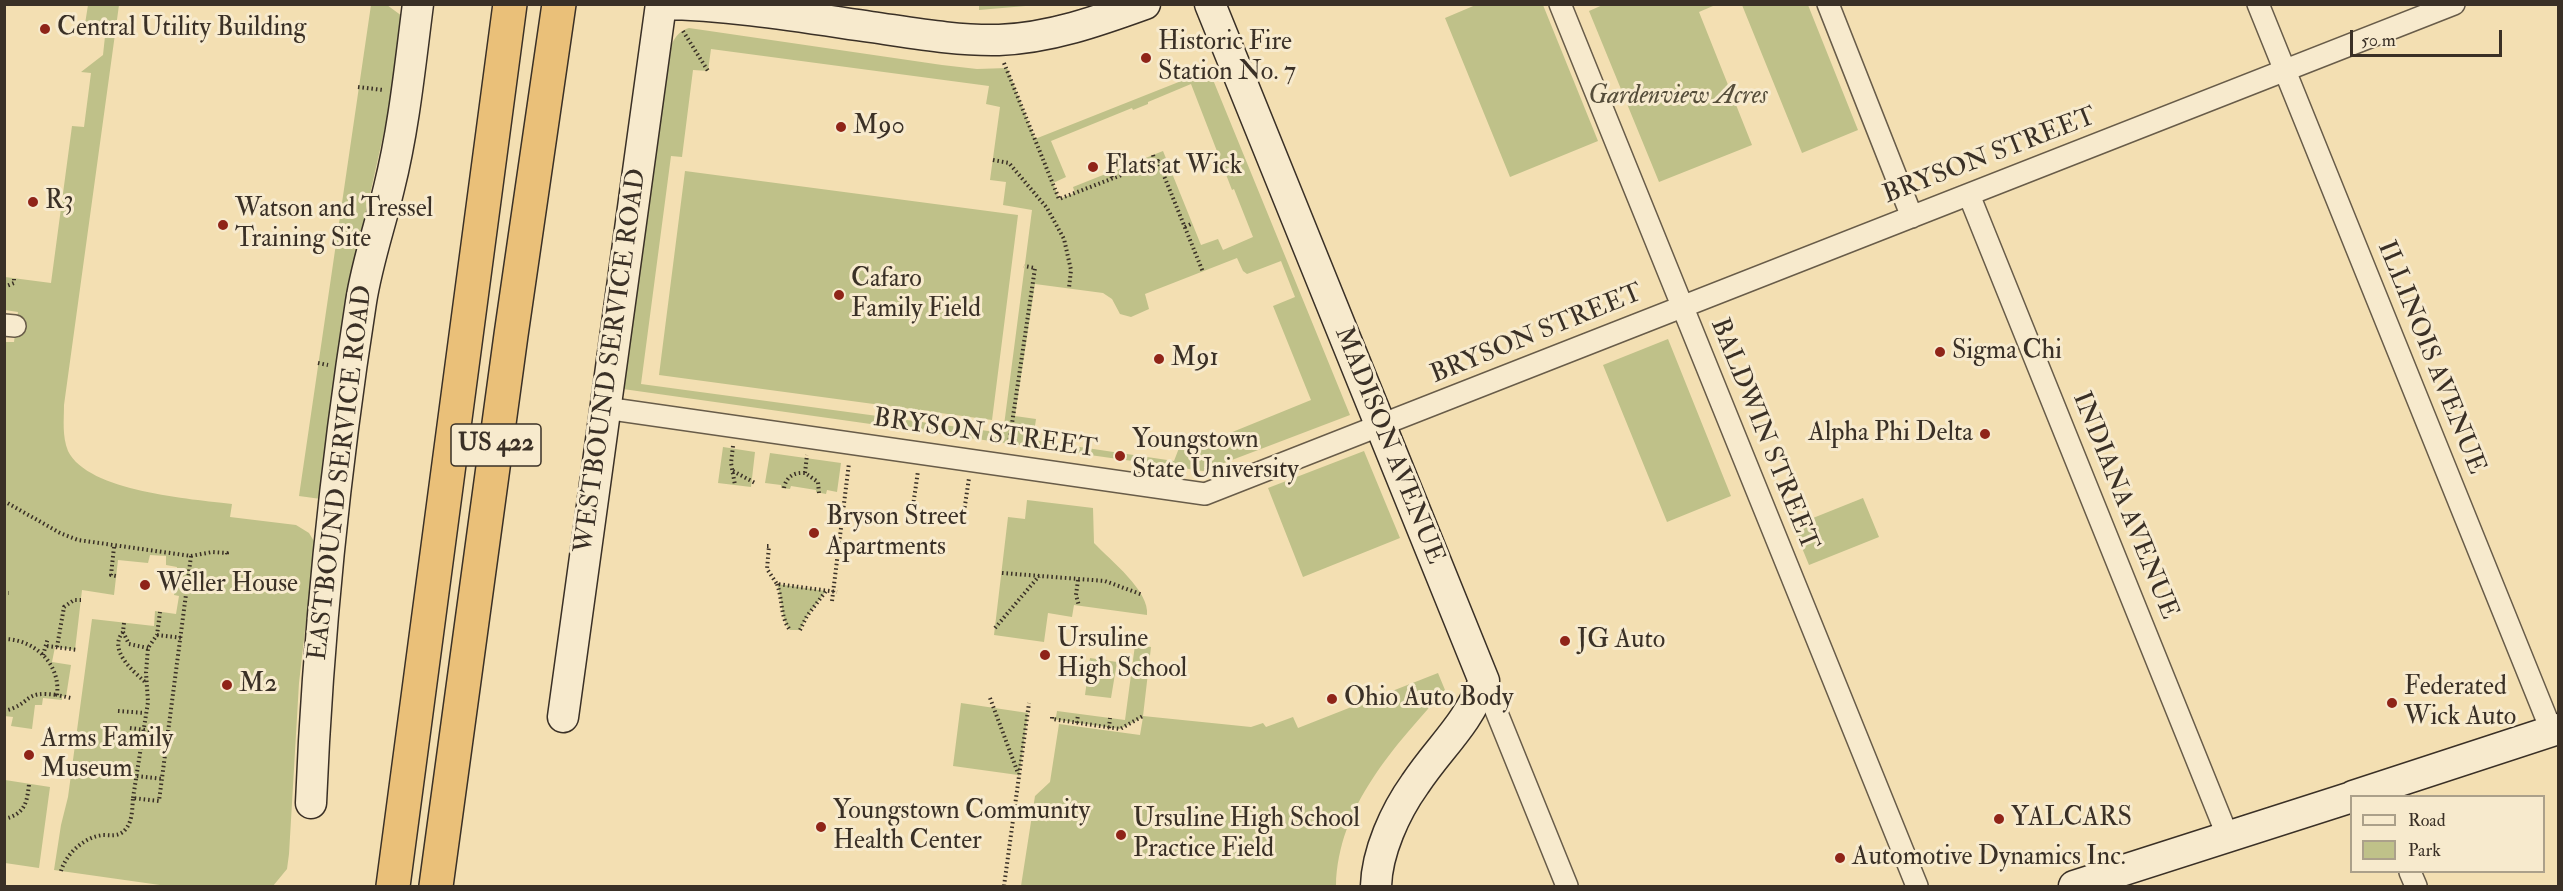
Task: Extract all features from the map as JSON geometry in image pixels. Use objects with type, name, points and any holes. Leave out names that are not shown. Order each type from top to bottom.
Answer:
[{"type":"highway","name":"US 422","points":[[393,886],[510,4]]},
{"type":"highway","name":"US 422","points":[[436,886],[509,347],[559,4]]},
{"type":"street","name":"EASTBOUND SERVICE ROAD","points":[[311,803],[319,650],[345,414],[362,300],[402,124],[418,4]]},
{"type":"street","points":[[661,4],[713,5],[948,38],[995,40],[1048,34],[1083,26],[1145,4]]},
{"type":"street","name":"WESTBOUND SERVICE ROAD","points":[[563,717],[661,4]]},
{"type":"street","name":"MADISON AVENUE","points":[[1210,4],[1567,886]]},
{"type":"street","name":"BALDWIN STREET","points":[[1560,4],[1917,886]]},
{"type":"street","points":[[1828,4],[1912,217]]},
{"type":"street","name":"ILLINOIS AVENUE","points":[[2258,4],[2555,730]]},
{"type":"street","name":"BRYSON STREET","points":[[605,408],[1205,494],[2454,4]]},
{"type":"street","name":"INDIANA AVENUE","points":[[1969,195],[2228,837]]},
{"type":"street","points":[[1376,886],[1377,874],[1388,836],[1400,809],[1415,783],[1460,729],[1476,702],[1484,681]]},
{"type":"street","points":[[2365,795],[2555,730]]},
{"type":"street","points":[[2074,886],[2125,879],[2228,837],[2350,800]]},
{"type":"path","points":[[682,30],[708,71]]},
{"type":"path","points":[[995,40],[1059,199],[1112,178],[1167,161]]},
{"type":"path","points":[[358,87],[393,91]]},
{"type":"path","points":[[1153,155],[1203,272]]},
{"type":"path","points":[[993,160],[1009,163],[1047,208],[1064,239],[1071,270],[1069,288]]},
{"type":"path","points":[[1110,172],[1112,178]]},
{"type":"path","points":[[1185,227],[1192,224]]},
{"type":"path","points":[[1009,444],[1035,268],[1024,266]]},
{"type":"path","points":[[4,286],[14,283],[14,279]]},
{"type":"path","points":[[734,442],[732,470],[735,485]]},
{"type":"path","points":[[805,472],[808,453]]},
{"type":"path","points":[[832,601],[835,592],[850,460]]},
{"type":"path","points":[[732,470],[756,483]]},
{"type":"path","points":[[913,506],[918,470]]},
{"type":"path","points":[[784,488],[785,483],[793,474],[805,472],[818,482],[819,493]]},
{"type":"path","points":[[964,512],[969,477]]},
{"type":"path","points":[[4,501],[60,534],[78,540],[114,547],[191,556],[212,552],[227,553],[227,556]]},
{"type":"path","points":[[767,546],[769,546],[767,569],[777,584],[783,604],[784,622],[790,630]]},
{"type":"path","points":[[114,547],[111,575],[116,576]]},
{"type":"path","points":[[133,798],[159,801],[191,556]]},
{"type":"path","points":[[1002,573],[1105,581],[1143,595]]},
{"type":"path","points":[[995,628],[1040,576]]},
{"type":"path","points":[[1078,580],[1076,596],[1079,606]]},
{"type":"path","points":[[777,584],[835,592]]},
{"type":"path","points":[[800,630],[807,616],[826,591]]},
{"type":"path","points":[[57,647],[64,607],[74,600],[81,600]]},
{"type":"path","points":[[61,871],[67,857],[84,843],[96,837],[120,833],[130,822],[148,702],[146,682],[148,648],[157,635],[160,612]]},
{"type":"path","points":[[124,623],[123,632],[117,643],[121,656],[146,682]]},
{"type":"path","points":[[123,632],[129,644],[148,648]]},
{"type":"path","points":[[157,635],[182,638]]},
{"type":"path","points":[[43,655],[48,638]]},
{"type":"path","points":[[4,639],[27,643],[43,655],[54,671],[57,695]]},
{"type":"path","points":[[47,646],[78,650]]},
{"type":"path","points":[[4,711],[22,704],[35,694],[71,698]]},
{"type":"path","points":[[990,698],[1019,777]]},
{"type":"path","points":[[1004,886],[1029,703]]},
{"type":"path","points":[[118,711],[146,713]]},
{"type":"path","points":[[1077,723],[1078,714]]},
{"type":"path","points":[[1052,717],[1052,719],[1120,729],[1143,716]]},
{"type":"path","points":[[1109,728],[1110,718]]},
{"type":"path","points":[[130,728],[169,732]]},
{"type":"path","points":[[128,775],[163,779]]},
{"type":"path","points":[[4,819],[22,812],[27,804],[29,784]]},
{"type":"green space","points":[[979,4],[1037,5],[979,10]]},
{"type":"green space","points":[[1478,4],[1543,5],[1598,141],[1510,177],[1445,18]]},
{"type":"green space","name":"Gardenview Acres","points":[[1605,4],[1712,5],[1699,12],[1752,145],[1659,182],[1589,11]]},
{"type":"green space","points":[[88,5],[119,5],[64,405],[65,440],[68,451],[79,465],[96,476],[142,491],[232,504],[230,517],[296,525],[309,533],[315,543],[299,683],[289,854],[287,869],[273,886],[167,886],[54,870],[68,797],[92,619],[154,626],[155,611],[176,614],[179,596],[174,595],[177,567],[166,565],[166,556],[150,555],[148,563],[118,560],[114,595],[82,590],[75,650],[55,647],[52,662],[71,665],[66,697],[62,696],[62,700],[43,698],[42,705],[35,705],[32,729],[11,726],[13,717],[4,716],[4,342],[14,342],[18,312],[5,310],[5,277],[51,283],[72,126],[84,127],[91,73],[81,72],[103,55],[106,27],[85,24]]},
{"type":"green space","points":[[371,5],[387,5],[402,16],[392,96],[345,317],[321,499],[299,496]]},
{"type":"green space","points":[[1742,5],[1808,5],[1858,130],[1802,153]]},
{"type":"green space","points":[[689,28],[942,65],[977,69],[1007,68],[1035,139],[1209,70],[1350,415],[1203,471],[623,389],[665,65],[672,43],[683,30]],"holes":[[[711,49],[989,86],[986,104],[1000,107],[990,180],[1006,182],[1003,205],[1032,210],[1003,433],[641,384],[671,156],[682,157],[693,70],[708,71]],[[1191,84],[1232,190],[1234,189],[1253,237],[1223,250],[1218,239],[1201,245],[1163,151],[1073,187],[1075,193],[1059,199],[1053,183],[1066,177],[1051,141],[1132,108],[1133,110],[1148,104],[1148,102]],[[1237,258],[1243,271],[1247,274],[1281,261],[1295,297],[1273,306],[1311,400],[1203,444],[1179,448],[1174,461],[1033,440],[1036,419],[1015,416],[1035,284],[1103,293],[1112,299],[1120,314],[1131,317],[1149,309],[1145,294]]]},
{"type":"green space","name":"Cafaro Family Field","points":[[685,171],[1018,215],[992,420],[659,375]]},
{"type":"green space","points":[[1668,339],[1731,496],[1667,522],[1603,365]]},
{"type":"green space","points":[[723,447],[755,452],[751,487],[718,483]]},
{"type":"green space","points":[[1364,451],[1400,538],[1303,577],[1268,488]]},
{"type":"green space","points":[[770,453],[841,463],[837,492],[827,490],[826,494],[816,492],[816,490],[791,486],[790,489],[781,488],[781,485],[765,483]]},
{"type":"green space","points":[[1863,498],[1879,537],[1809,565],[1793,526]]},
{"type":"green space","points":[[1027,500],[1093,508],[1094,543],[1136,586],[1146,606],[1147,615],[1074,605],[1072,617],[1048,613],[1044,642],[994,635],[1008,517],[1025,519]]},
{"type":"green space","points":[[777,584],[826,591],[807,616],[800,630],[790,630],[787,625]]},
{"type":"green space","points":[[1135,645],[1151,647],[1143,716],[1251,727],[1263,723],[1266,727],[1293,717],[1298,728],[1438,673],[1445,690],[1389,756],[1372,779],[1358,804],[1339,857],[1336,886],[1021,886],[1035,796],[1050,782],[1059,724],[1140,735],[1143,717],[1120,729],[1052,719],[1052,717],[1056,717],[1057,711],[1125,720]]},
{"type":"green space","points":[[1090,658],[1117,662],[1111,698],[1085,695]]},
{"type":"green space","points":[[961,703],[1028,713],[1019,777],[1018,775],[953,766]]},
{"type":"green space","points":[[5,780],[50,787],[39,868],[5,863]]},
{"type":"place","name":"Central Utility Building","points":[[45,29]]},
{"type":"place","name":"Historic Fire Station No. 7","points":[[1146,58]]},
{"type":"place","name":"M90","points":[[841,127]]},
{"type":"place","name":"Flats at Wick","points":[[1093,167]]},
{"type":"place","name":"R3","points":[[33,202]]},
{"type":"place","name":"Watson and Tressel Training Site","points":[[223,225]]},
{"type":"place","name":"Cafaro Family Field","points":[[839,295]]},
{"type":"place","name":"Sigma Chi","points":[[1940,352]]},
{"type":"place","name":"M91","points":[[1159,359]]},
{"type":"place","name":"Alpha Phi Delta","points":[[1985,434]]},
{"type":"place","name":"Youngstown State University","points":[[1120,456]]},
{"type":"place","name":"Bryson Street Apartments","points":[[814,533]]},
{"type":"place","name":"Weller House","points":[[145,585]]},
{"type":"place","name":"JG Auto","points":[[1565,641]]},
{"type":"place","name":"Ursuline High School","points":[[1045,655]]},
{"type":"place","name":"M2","points":[[227,685]]},
{"type":"place","name":"Ohio Auto Body","points":[[1332,699]]},
{"type":"place","name":"Federated Wick Auto","points":[[2392,703]]},
{"type":"place","name":"Arms Family Museum","points":[[29,755]]},
{"type":"place","name":"YALCARS","points":[[1999,819]]},
{"type":"place","name":"Youngstown Community Health Center","points":[[821,827]]},
{"type":"place","name":"Ursuline High School Practice Field","points":[[1121,835]]},
{"type":"place","name":"Automotive Dynamics Inc.","points":[[1840,858]]}]
